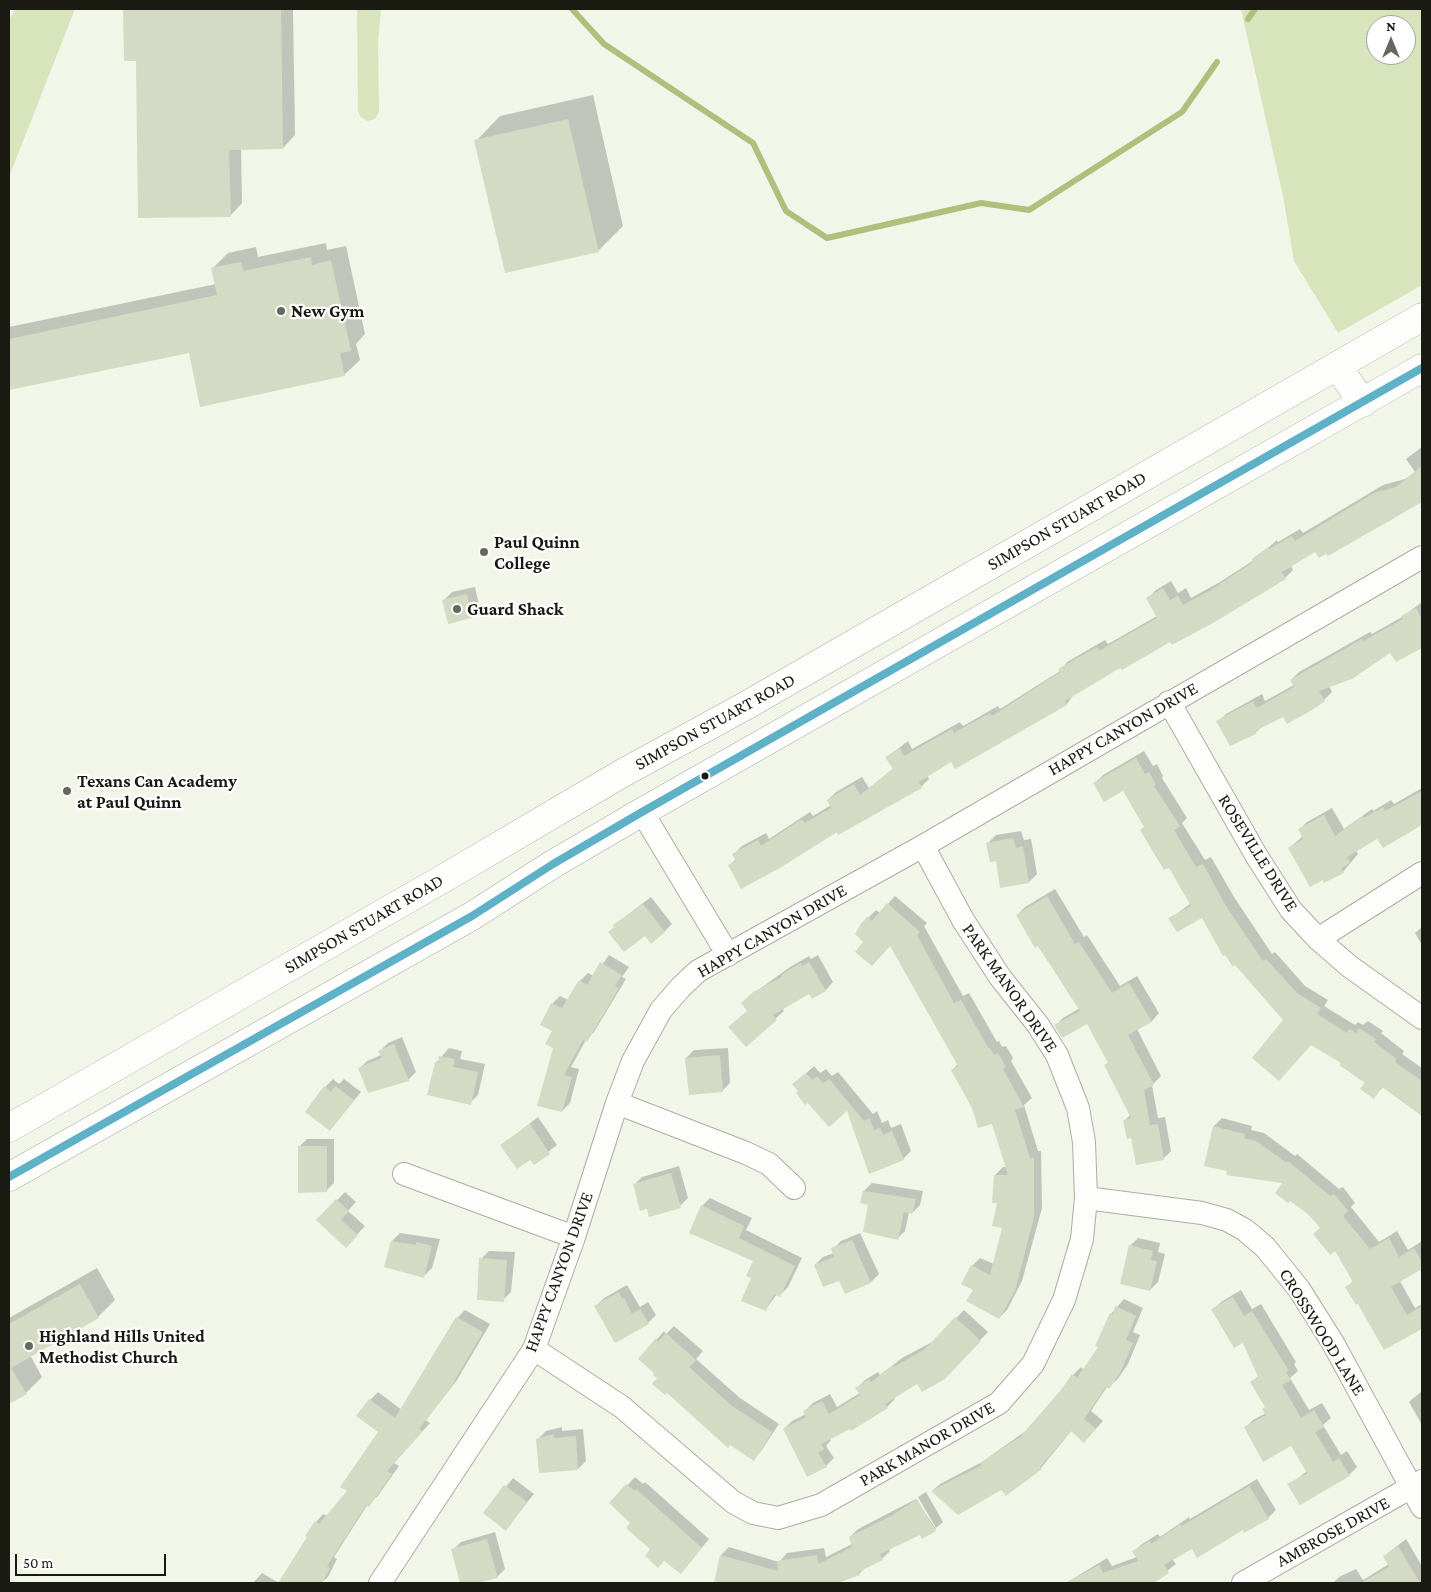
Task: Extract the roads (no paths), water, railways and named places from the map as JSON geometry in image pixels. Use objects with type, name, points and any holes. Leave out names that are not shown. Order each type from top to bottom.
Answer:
[{"type":"main road","name":"SIMPSON STUART ROAD","points":[[9,1128],[438,882],[621,774],[747,705],[1422,316]]},
{"type":"main road","points":[[1337,366],[1363,403]]},
{"type":"main road","points":[[9,1177],[472,916],[553,864],[642,812],[1422,368]]},
{"type":"main road","points":[[621,774],[642,812]]},
{"type":"street","name":"HAPPY CANYON DRIVE","points":[[383,1582],[534,1349],[574,1237],[616,1103],[633,1061],[661,1010],[680,987],[698,971],[923,846],[1422,557]]},
{"type":"street","name":"ROSEVILLE DRIVE","points":[[1169,702],[1273,883],[1291,910],[1318,939],[1383,992],[1422,1018]]},
{"type":"street","points":[[642,812],[728,955]]},
{"type":"street","name":"PARK MANOR DRIVE","points":[[534,1349],[622,1407],[733,1502],[753,1513],[778,1518],[800,1513],[821,1505],[999,1403],[1034,1364],[1064,1300],[1082,1239],[1086,1198],[1084,1142],[1078,1108],[1057,1055],[1038,1025],[1000,977],[963,920],[923,846]]},
{"type":"street","points":[[1318,939],[1422,873]]},
{"type":"street","points":[[616,1103],[746,1153],[769,1164],[794,1188]]},
{"type":"street","points":[[404,1174],[574,1237]]},
{"type":"street","name":"CROSSWOOD LANE","points":[[1086,1198],[1202,1213],[1227,1220],[1245,1230],[1265,1247],[1299,1289],[1333,1344],[1417,1485],[1422,1508]]},
{"type":"street","name":"AMBROSE DRIVE","points":[[1243,1583],[1417,1485]]},
{"type":"waterway","points":[[572,9],[604,44],[753,143],[786,211],[827,238],[981,203],[1029,210],[1182,112],[1217,62]]},
{"type":"waterway","points":[[1248,19],[1255,9]]},
{"type":"place","name":"New Gym","points":[[281,311]]},
{"type":"place","name":"Paul Quinn College","points":[[484,552]]},
{"type":"place","name":"Guard Shack","points":[[457,609]]},
{"type":"place","name":"Texans Can Academy at Paul Quinn","points":[[67,791]]},
{"type":"place","name":"Highland Hills United Methodist Church","points":[[29,1346]]}]
